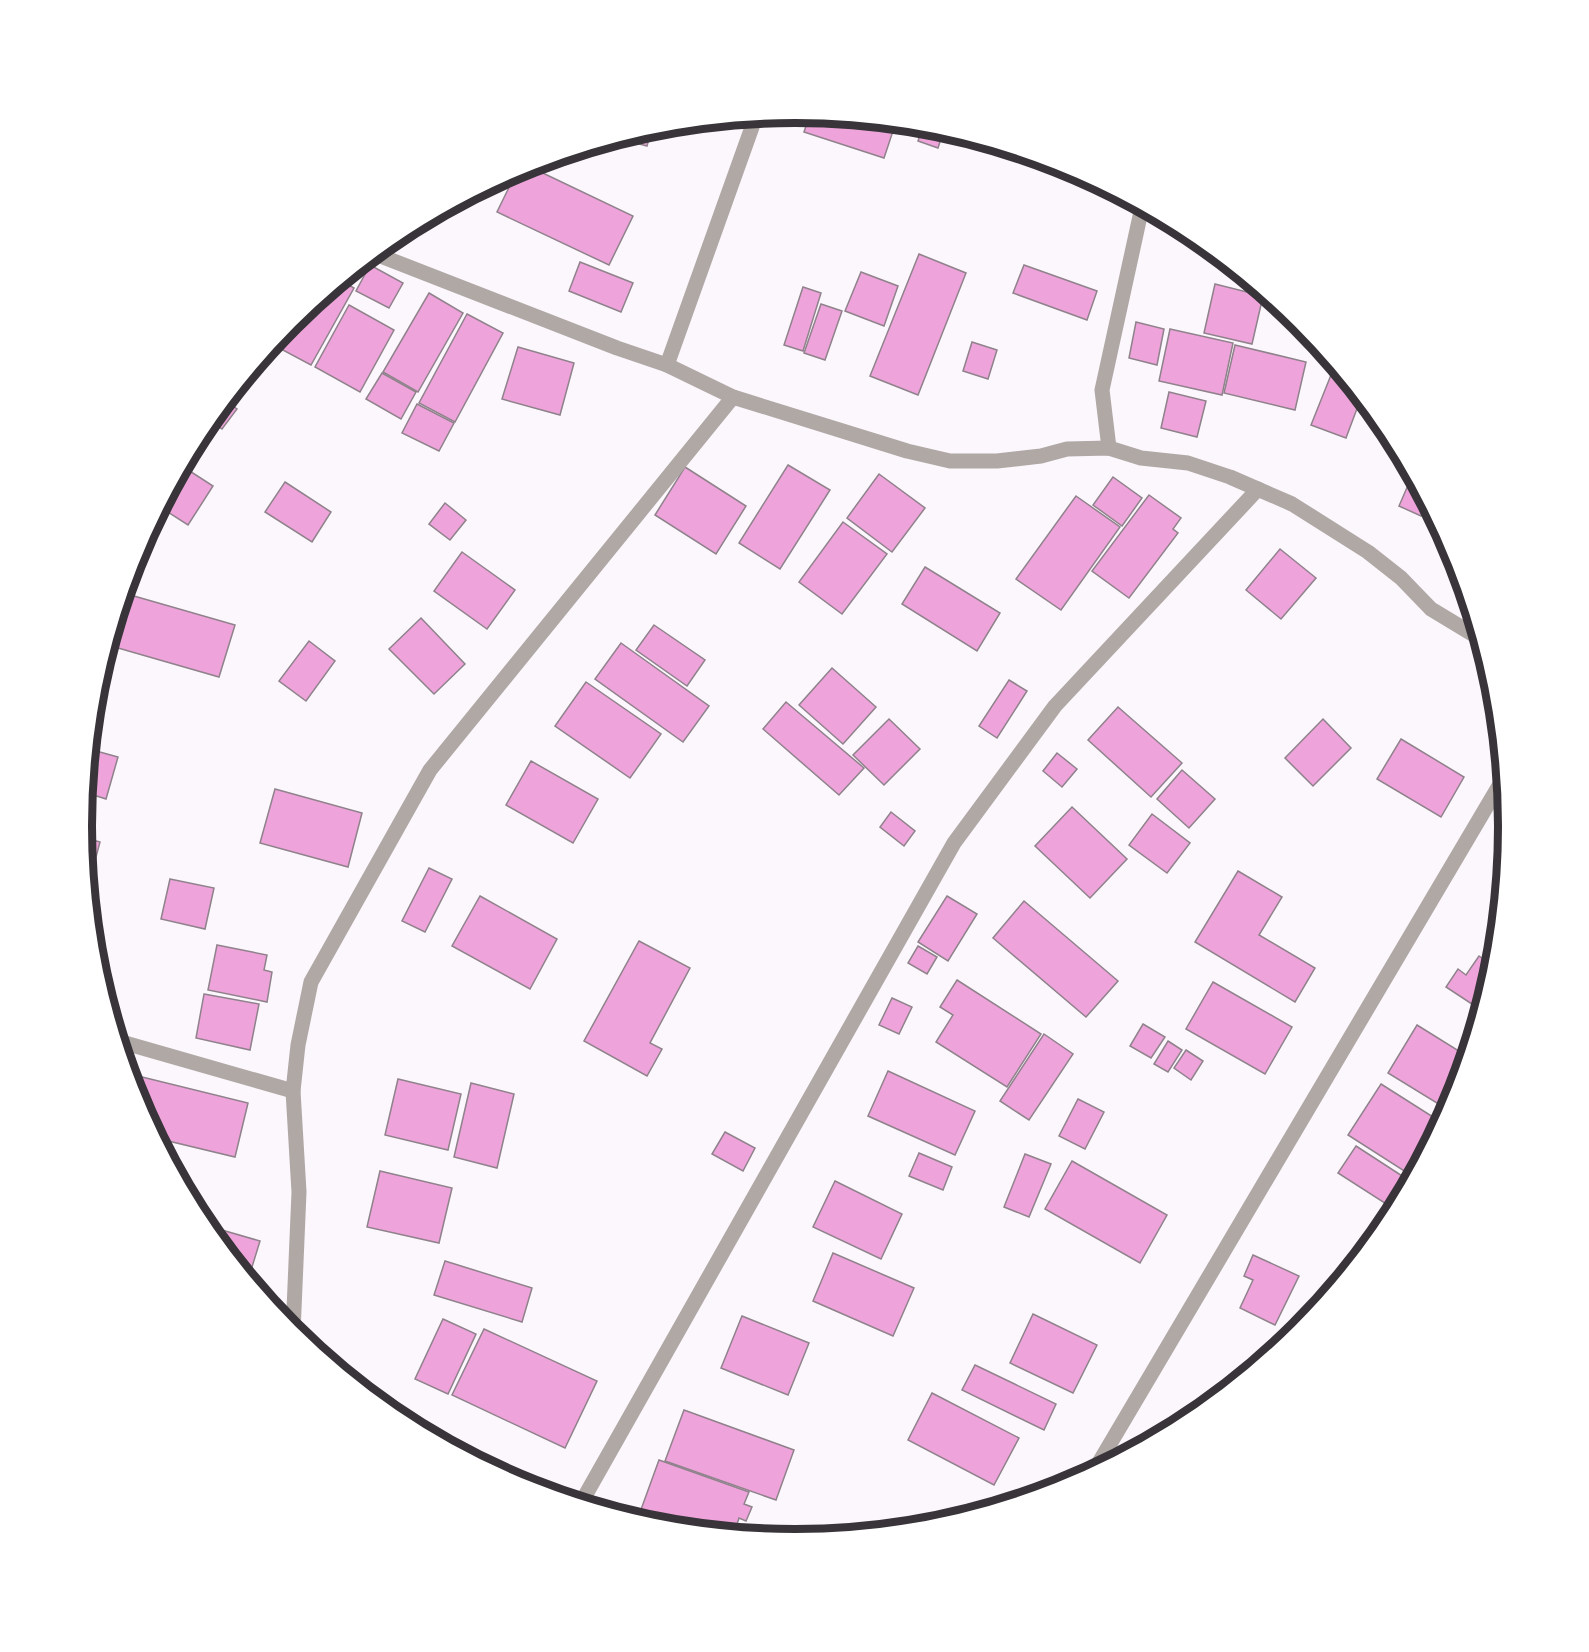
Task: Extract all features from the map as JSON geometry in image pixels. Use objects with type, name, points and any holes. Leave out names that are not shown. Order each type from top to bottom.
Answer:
[{"type":"street","points":[[667,365],[753,125]]},
{"type":"street","points":[[1109,448],[1102,390],[1140,214]]},
{"type":"street","points":[[383,256],[617,348],[667,365],[733,397],[874,441],[950,461],[997,461],[1068,450],[1109,448],[1141,458],[1188,463],[1292,504],[1368,552],[1401,578],[1431,609],[1470,633]]},
{"type":"street","points":[[293,1319],[298,1192],[292,1091],[298,1045],[311,982],[430,770],[733,397]]},
{"type":"street","points":[[585,1497],[954,843],[1055,706],[1258,489]]},
{"type":"street","points":[[1101,1459],[1496,790]]},
{"type":"street","points":[[126,1043],[292,1091]]},
{"type":"building","points":[[807,124],[893,130],[884,158],[804,132]]},
{"type":"building","points":[[920,135],[941,139],[938,148],[918,141]]},
{"type":"building","points":[[649,139],[647,146],[633,142]]},
{"type":"building","points":[[539,171],[633,216],[609,265],[497,212],[511,183]]},
{"type":"building","points":[[919,254],[966,273],[918,395],[870,376]]},
{"type":"building","points":[[580,262],[633,283],[621,312],[569,291]]},
{"type":"building","points":[[371,265],[403,283],[389,308],[356,291]]},
{"type":"building","points":[[1024,265],[1097,291],[1087,320],[1013,293]]},
{"type":"building","points":[[861,272],[898,286],[884,326],[845,311]]},
{"type":"building","points":[[347,284],[354,288],[311,365],[279,348]]},
{"type":"building","points":[[1215,284],[1254,294],[1262,301],[1252,344],[1204,333]]},
{"type":"building","points":[[803,287],[821,293],[803,351],[784,345]]},
{"type":"building","points":[[429,293],[463,313],[418,392],[383,372]]},
{"type":"building","points":[[821,304],[842,311],[825,360],[804,353]]},
{"type":"building","points":[[349,305],[394,330],[360,392],[315,367]]},
{"type":"building","points":[[467,314],[503,333],[455,422],[419,403]]},
{"type":"building","points":[[1136,322],[1164,329],[1157,365],[1129,358]]},
{"type":"building","points":[[1170,329],[1233,343],[1222,395],[1159,381]]},
{"type":"building","points":[[972,342],[997,350],[988,379],[963,371]]},
{"type":"building","points":[[1235,345],[1306,362],[1295,410],[1224,393]]},
{"type":"building","points":[[518,347],[574,363],[560,415],[502,399]]},
{"type":"building","points":[[382,373],[416,392],[401,419],[366,399]]},
{"type":"building","points":[[1332,373],[1358,406],[1346,438],[1311,425]]},
{"type":"building","points":[[1169,392],[1206,401],[1197,437],[1161,428]]},
{"type":"building","points":[[417,404],[454,423],[439,451],[402,433]]},
{"type":"building","points":[[232,405],[237,409],[222,429],[217,425]]},
{"type":"building","points":[[788,465],[830,490],[780,569],[739,543]]},
{"type":"building","points":[[685,467],[746,506],[716,554],[655,515]]},
{"type":"building","points":[[188,470],[213,486],[188,525],[166,511]]},
{"type":"building","points":[[879,474],[925,508],[892,552],[847,518]]},
{"type":"building","points":[[1113,477],[1142,498],[1122,526],[1093,505]]},
{"type":"building","points":[[285,482],[331,512],[312,542],[265,512]]},
{"type":"building","points":[[1408,485],[1423,512],[1421,516],[1399,506]]},
{"type":"building","points":[[1149,495],[1181,518],[1173,529],[1178,533],[1129,598],[1092,571]]},
{"type":"building","points":[[1076,496],[1120,527],[1061,610],[1016,579]]},
{"type":"building","points":[[445,503],[466,520],[450,540],[429,524]]},
{"type":"building","points":[[163,517],[166,519],[155,534]]},
{"type":"building","points":[[843,522],[887,554],[842,614],[799,582]]},
{"type":"building","points":[[1280,549],[1316,578],[1281,619],[1246,590]]},
{"type":"building","points":[[462,552],[515,590],[487,629],[434,591]]},
{"type":"building","points":[[925,567],[1000,613],[977,651],[902,604]]},
{"type":"building","points":[[131,595],[235,625],[219,677],[114,647]]},
{"type":"building","points":[[421,618],[465,664],[434,694],[389,649]]},
{"type":"building","points":[[654,625],[705,660],[687,686],[636,650]]},
{"type":"building","points":[[309,641],[335,661],[306,701],[279,681]]},
{"type":"building","points":[[621,643],[709,706],[683,742],[595,679]]},
{"type":"building","points":[[832,668],[876,707],[843,744],[799,705]]},
{"type":"building","points":[[1009,680],[1027,691],[997,738],[979,726]]},
{"type":"building","points":[[586,682],[661,734],[630,778],[555,726]]},
{"type":"building","points":[[786,702],[864,768],[839,795],[763,729]]},
{"type":"building","points":[[1118,707],[1182,763],[1151,797],[1088,740]]},
{"type":"building","points":[[889,719],[920,749],[884,785],[853,755]]},
{"type":"building","points":[[1323,719],[1351,748],[1313,786],[1285,758]]},
{"type":"building","points":[[1401,739],[1464,777],[1441,817],[1377,779]]},
{"type":"building","points":[[96,751],[118,757],[106,799],[93,795]]},
{"type":"building","points":[[1057,753],[1077,769],[1062,787],[1043,771]]},
{"type":"building","points":[[531,761],[598,799],[573,843],[506,805]]},
{"type":"building","points":[[1182,770],[1215,799],[1189,828],[1157,799]]},
{"type":"building","points":[[275,789],[362,813],[348,867],[260,843]]},
{"type":"building","points":[[1072,807],[1127,859],[1090,898],[1035,846]]},
{"type":"building","points":[[891,812],[915,831],[904,846],[880,827]]},
{"type":"building","points":[[1152,814],[1190,843],[1167,873],[1129,845]]},
{"type":"building","points":[[92,840],[100,842],[93,868]]},
{"type":"building","points":[[429,868],[452,879],[425,932],[402,921]]},
{"type":"building","points":[[1238,871],[1282,897],[1259,935],[1315,968],[1295,1002],[1195,942]]},
{"type":"building","points":[[170,879],[214,888],[205,929],[161,919]]},
{"type":"building","points":[[480,896],[557,939],[530,989],[452,946]]},
{"type":"building","points":[[947,896],[977,914],[948,961],[918,942]]},
{"type":"building","points":[[1024,901],[1118,981],[1086,1017],[993,938]]},
{"type":"building","points":[[639,941],[690,968],[650,1043],[662,1049],[647,1076],[584,1041]]},
{"type":"building","points":[[217,945],[267,955],[264,970],[272,972],[267,1002],[208,990]]},
{"type":"building","points":[[918,946],[937,957],[927,974],[908,963]]},
{"type":"building","points":[[1479,956],[1485,960],[1475,1006],[1446,987],[1458,969],[1466,975]]},
{"type":"building","points":[[957,980],[1041,1034],[1007,1087],[936,1042],[953,1015],[940,1007]]},
{"type":"building","points":[[1213,982],[1292,1027],[1265,1074],[1186,1029]]},
{"type":"building","points":[[204,994],[259,1004],[250,1050],[196,1038]]},
{"type":"building","points":[[892,998],[912,1007],[899,1034],[879,1025]]},
{"type":"building","points":[[1143,1024],[1165,1037],[1151,1058],[1130,1046]]},
{"type":"building","points":[[1417,1025],[1460,1052],[1440,1105],[1388,1073]]},
{"type":"building","points":[[1044,1034],[1073,1054],[1029,1120],[1000,1101]]},
{"type":"building","points":[[1168,1041],[1182,1050],[1168,1072],[1154,1064]]},
{"type":"building","points":[[1186,1050],[1203,1061],[1191,1080],[1174,1068]]},
{"type":"building","points":[[888,1071],[975,1111],[955,1155],[868,1116]]},
{"type":"building","points":[[138,1076],[248,1103],[235,1157],[166,1140]]},
{"type":"building","points":[[398,1079],[461,1094],[448,1150],[385,1135]]},
{"type":"building","points":[[471,1083],[514,1094],[497,1168],[454,1157]]},
{"type":"building","points":[[1381,1084],[1434,1117],[1406,1172],[1348,1135]]},
{"type":"building","points":[[1078,1099],[1104,1112],[1085,1149],[1059,1136]]},
{"type":"building","points":[[725,1132],[755,1148],[743,1171],[712,1154]]},
{"type":"building","points":[[1356,1146],[1404,1177],[1387,1204],[1338,1173]]},
{"type":"building","points":[[919,1153],[952,1167],[943,1190],[909,1176]]},
{"type":"building","points":[[1025,1154],[1051,1164],[1029,1217],[1004,1207]]},
{"type":"building","points":[[1072,1161],[1167,1215],[1140,1263],[1045,1209]]},
{"type":"building","points":[[380,1171],[452,1188],[439,1243],[367,1227]]},
{"type":"building","points":[[835,1181],[902,1214],[881,1259],[813,1227]]},
{"type":"building","points":[[219,1229],[260,1241],[251,1271]]},
{"type":"building","points":[[833,1253],[914,1288],[893,1336],[813,1301]]},
{"type":"building","points":[[1253,1255],[1299,1276],[1275,1325],[1240,1308],[1253,1280],[1244,1276]]},
{"type":"building","points":[[445,1261],[532,1288],[522,1322],[434,1295]]},
{"type":"building","points":[[1033,1314],[1097,1345],[1073,1393],[1010,1363]]},
{"type":"building","points":[[742,1316],[809,1343],[788,1395],[721,1368]]},
{"type":"building","points":[[443,1319],[476,1334],[448,1394],[415,1379]]},
{"type":"building","points":[[484,1329],[597,1381],[565,1448],[452,1395]]},
{"type":"building","points":[[975,1365],[1056,1404],[1044,1430],[962,1390]]},
{"type":"building","points":[[932,1393],[1019,1438],[994,1485],[908,1440]]},
{"type":"building","points":[[684,1410],[794,1450],[776,1500],[665,1461]]},
{"type":"building","points":[[659,1460],[749,1492],[744,1504],[752,1507],[746,1521],[739,1518],[737,1526],[703,1523],[640,1511]]}]
